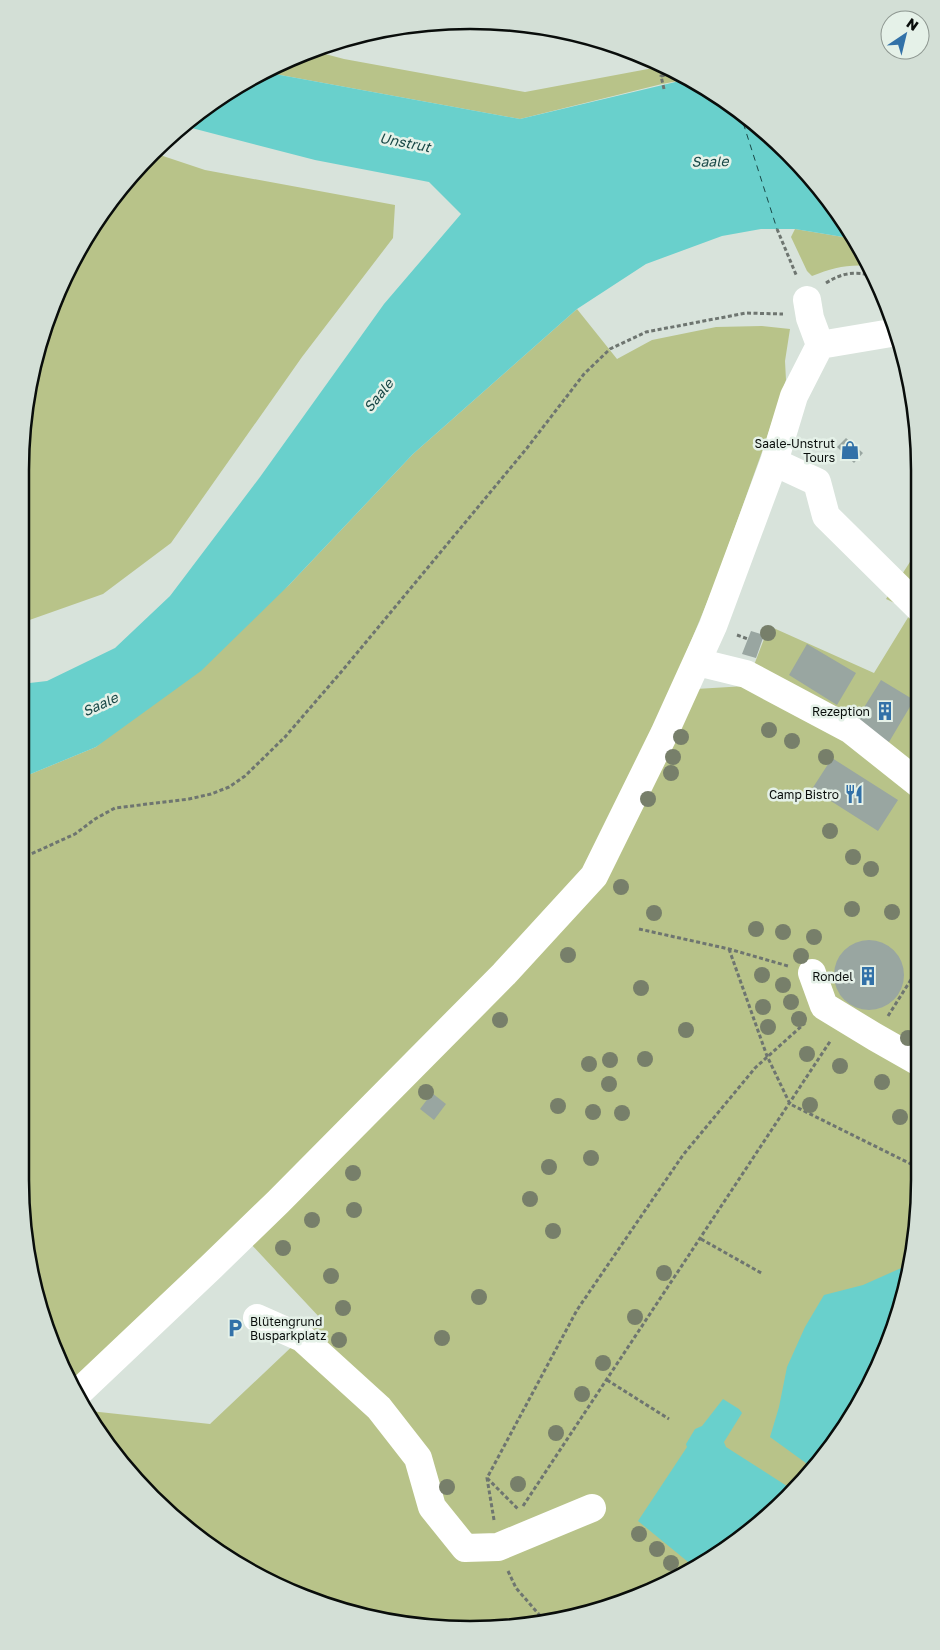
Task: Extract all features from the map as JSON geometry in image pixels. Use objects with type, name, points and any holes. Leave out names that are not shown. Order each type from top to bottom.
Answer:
[{"type":"street","points":[[82,1389],[285,1195],[504,974],[594,876],[713,626],[774,462],[794,396],[820,345],[810,318],[803,290]]},
{"type":"street","points":[[820,345],[890,333]]},
{"type":"street","points":[[774,462],[817,482],[826,516],[911,600]]},
{"type":"street","points":[[697,662],[746,674],[851,730],[911,772]]},
{"type":"street","points":[[812,973],[834,1012],[911,1057]]},
{"type":"street","points":[[258,1318],[302,1338],[379,1408],[418,1458],[432,1507],[466,1548],[498,1547],[592,1508]]},
{"type":"path","points":[[664,89],[661,76],[667,75]]},
{"type":"path","points":[[29,855],[74,834],[115,808],[189,799],[211,794],[229,787],[245,776],[285,737],[342,671],[527,448],[584,374],[610,349],[646,332],[692,323],[746,313],[792,315],[803,290],[777,229]]},
{"type":"path","points":[[803,290],[821,286],[834,277],[851,272],[865,274]]},
{"type":"path","points":[[639,929],[729,949],[812,973]]},
{"type":"path","points":[[729,949],[767,1056],[790,1104],[911,1164]]},
{"type":"path","points":[[875,1037],[911,980]]},
{"type":"path","points":[[540,1615],[516,1588],[498,1547],[487,1478],[577,1310],[683,1155],[767,1056],[834,1012]]},
{"type":"path","points":[[487,1478],[520,1511],[790,1104],[834,1012]]},
{"type":"path","points":[[701,1239],[763,1274]]},
{"type":"path","points":[[607,1380],[669,1419]]},
{"type":"green space","points":[[324,54],[525,92],[652,68],[678,81],[520,119],[275,74]]},
{"type":"green space","points":[[161,155],[205,170],[395,205],[393,238],[302,357],[171,543],[103,594],[29,620],[30,441],[37,384],[52,328],[62,301],[88,249],[120,201]]},
{"type":"green space","points":[[795,229],[845,237],[861,266],[840,267],[812,276],[807,271],[791,237]]},
{"type":"green space","points":[[577,309],[617,359],[652,340],[716,327],[762,326],[790,329],[785,361],[786,380],[715,583],[677,675],[696,689],[746,686],[769,626],[874,673],[911,613],[910,1209],[903,1266],[888,1322],[878,1349],[852,1401],[820,1449],[782,1492],[739,1530],[691,1562],[639,1588],[612,1598],[556,1613],[499,1620],[441,1620],[412,1617],[384,1613],[328,1598],[301,1588],[249,1562],[201,1530],[179,1512],[138,1471],[120,1449],[95,1411],[210,1424],[321,1319],[249,1242],[86,1397],[62,1349],[52,1322],[37,1266],[30,1209],[29,775],[96,747],[289,585],[413,454]]},
{"type":"green space","points":[[911,560],[911,611],[886,599]]},
{"type":"water","points":[[275,74],[520,119],[678,81],[715,103],[761,138],[802,179],[820,201],[845,237],[795,229],[761,229],[722,236],[646,264],[577,309],[413,454],[289,585],[201,671],[96,747],[29,775],[29,683],[47,681],[115,648],[170,596],[260,477],[384,304],[461,214],[429,182],[315,160],[191,128],[225,103]]},
{"type":"water","points":[[903,1267],[888,1322],[866,1375],[837,1425],[808,1464],[770,1437],[779,1407],[787,1367],[805,1327],[824,1295],[863,1285]]},
{"type":"water","points":[[723,1399],[739,1409],[742,1413],[724,1442],[726,1447],[787,1486],[739,1530],[689,1563],[638,1521],[687,1447],[686,1444],[695,1429],[702,1426]]},
{"type":"building","name":"Saale-Unstrut Tours","points":[[846,438],[863,453],[854,463],[837,447]]},
{"type":"building","points":[[751,631],[764,635],[756,658],[742,654]]},
{"type":"building","points":[[807,644],[856,673],[837,705],[789,675]]},
{"type":"building","name":"Rezeption","points":[[881,680],[911,698],[911,705],[889,742],[855,722]]},
{"type":"building","points":[[832,758],[898,800],[878,831],[812,789]]},
{"type":"building","name":"Rondel","points":[[869,940],[888,946],[898,956],[904,975],[898,994],[888,1004],[869,1010],[850,1004],[840,994],[834,975],[840,956],[850,946]]},
{"type":"building","points":[[432,1093],[446,1104],[434,1120],[420,1109]]},
{"type":"ferry route","points":[[743,124],[777,229]]},
{"type":"place","name":"Saale-Unstrut Tours","points":[[850,450]]},
{"type":"place","name":"Rezeption","points":[[885,711]]},
{"type":"place","name":"Camp Bistro","points":[[854,794]]},
{"type":"place","name":"Rondel","points":[[868,976]]},
{"type":"place","name":"Blütengrund Busparkplatz","points":[[235,1328]]},
{"type":"water label","name":"Unstrut","points":[[405,142]]},
{"type":"water label","name":"Saale","points":[[710,161]]},
{"type":"water label","name":"Saale","points":[[378,395]]},
{"type":"water label","name":"Saale","points":[[100,704]]}]
